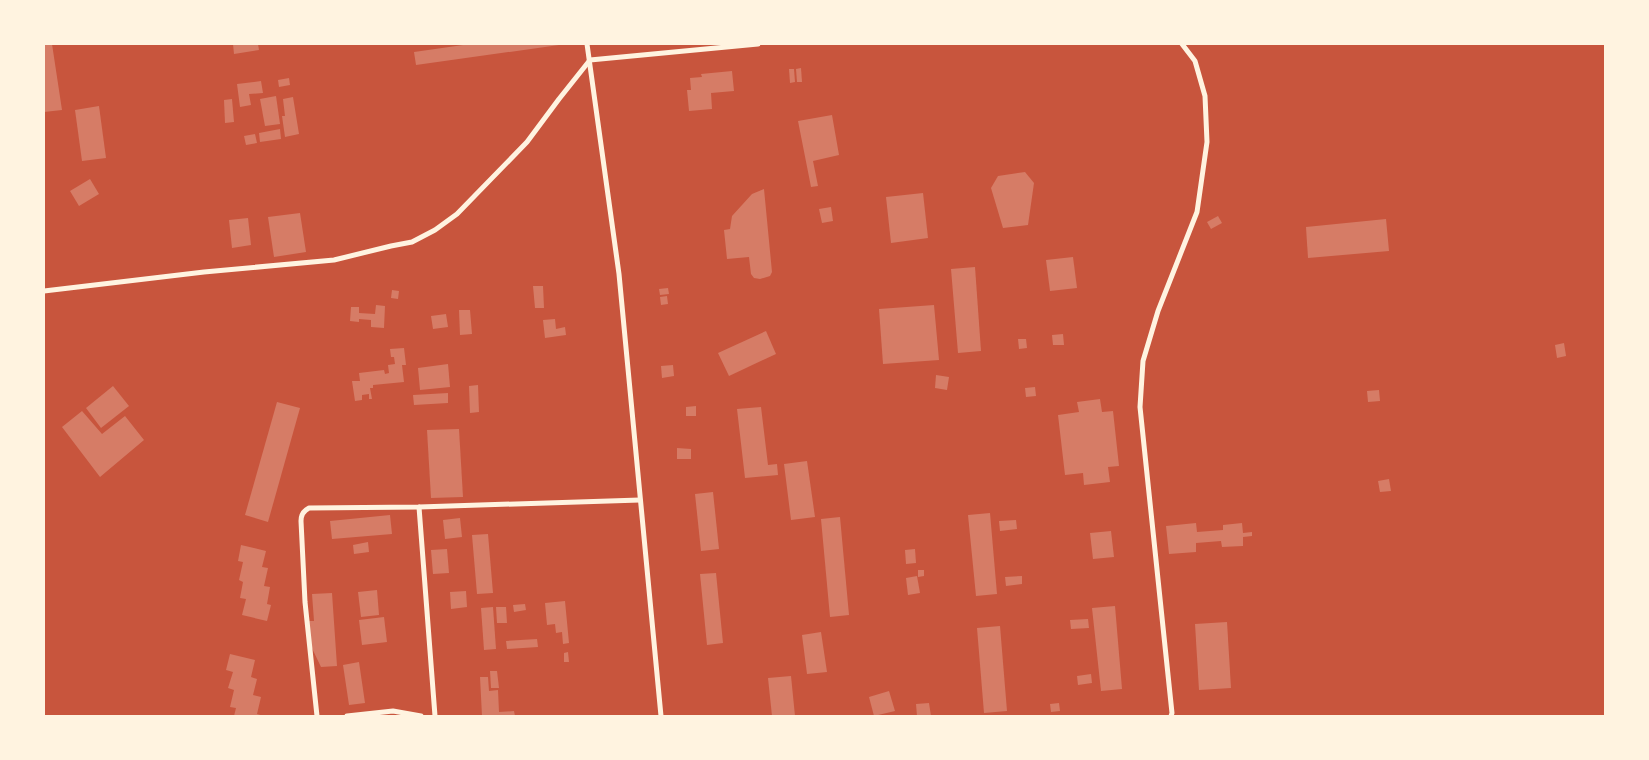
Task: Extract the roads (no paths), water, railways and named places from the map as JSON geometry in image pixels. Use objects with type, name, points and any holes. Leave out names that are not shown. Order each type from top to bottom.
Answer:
[{"type":"street","points":[[587,44],[619,274],[661,716]]},
{"type":"street","points":[[44,291],[204,272],[334,260],[412,242],[435,230],[457,214],[483,188],[527,142],[558,99],[590,60],[758,44]]},
{"type":"street","points":[[1171,716],[1140,407],[1143,361],[1158,311],[1196,212],[1208,142],[1205,96],[1195,61],[1182,44]]},
{"type":"street","points":[[318,716],[305,602],[301,522],[303,512],[309,508],[419,507],[640,500]]},
{"type":"street","points":[[419,507],[435,716]]},
{"type":"street","points":[[346,716],[394,711],[420,716]]}]
